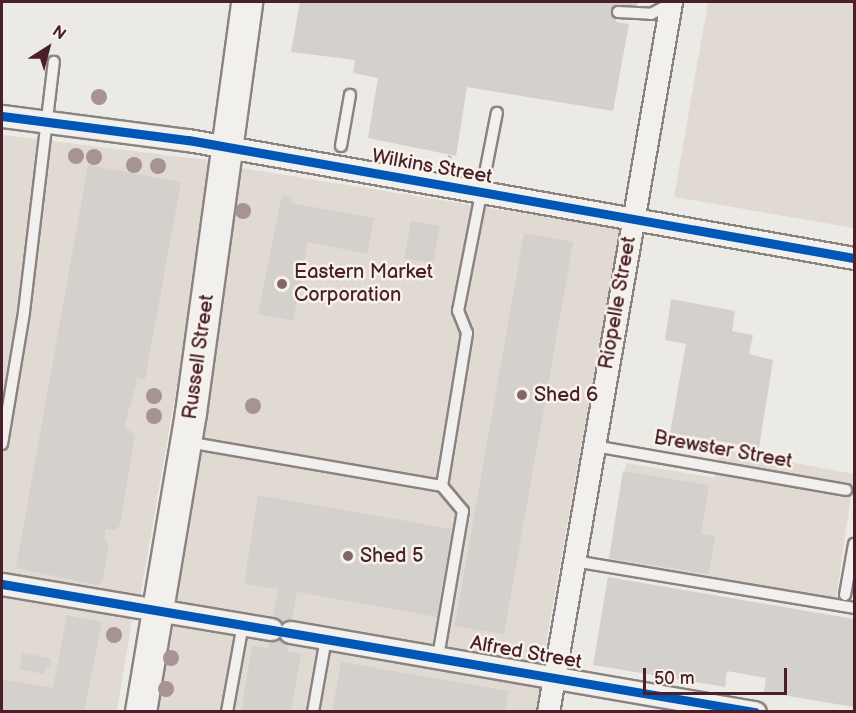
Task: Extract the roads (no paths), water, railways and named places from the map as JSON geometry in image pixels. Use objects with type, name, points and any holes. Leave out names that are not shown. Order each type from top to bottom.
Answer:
[{"type":"street","name":"Russell Street","points":[[141,711],[187,442],[229,148],[229,120],[247,2]]},
{"type":"street","name":"Riopelle Street","points":[[548,711],[671,3]]},
{"type":"street","name":"Wilkins Street","points":[[2,116],[229,148],[855,258]]},
{"type":"street","name":"Alfred Street","points":[[2,584],[755,711]]},
{"type":"lane","points":[[618,12],[651,14],[671,3]]},
{"type":"lane","points":[[2,444],[24,312],[54,62]]},
{"type":"lane","points":[[341,146],[350,95]]},
{"type":"lane","points":[[442,486],[467,333],[458,311],[497,113]]},
{"type":"lane","points":[[187,442],[442,486],[463,511],[438,657]]},
{"type":"lane","name":"Brewster Street","points":[[594,446],[846,490]]},
{"type":"lane","points":[[845,595],[855,544]]},
{"type":"lane","points":[[574,561],[855,608]]},
{"type":"lane","points":[[227,711],[243,624]]},
{"type":"lane","points":[[314,711],[326,638]]},
{"type":"place","name":"Eastern Market Corporation","points":[[282,284]]},
{"type":"place","name":"Shed 6","points":[[522,395]]},
{"type":"place","name":"Shed 5","points":[[348,556]]}]
